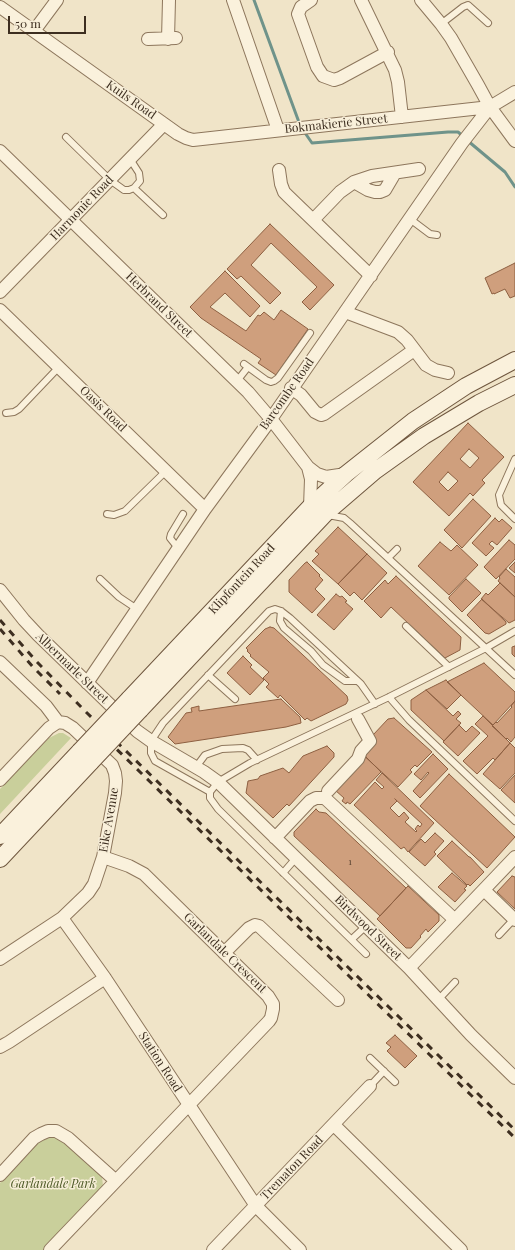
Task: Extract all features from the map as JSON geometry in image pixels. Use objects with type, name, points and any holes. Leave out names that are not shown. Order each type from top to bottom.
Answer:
[{"type":"main road","name":"Klipfontein Road","points":[[135,705],[310,507],[346,474],[413,421],[466,386],[515,360]]},
{"type":"main road","name":"Klipfontein Road","points":[[0,836],[85,756],[325,514],[375,471],[424,436],[479,403],[515,385]]},
{"type":"main road","name":"Klipfontein Road","points":[[0,859],[85,756]]},
{"type":"street","points":[[34,31],[57,0]]},
{"type":"street","points":[[148,39],[172,39],[169,0]]},
{"type":"street","name":"Bokmakierie Street","points":[[233,0],[278,130],[490,107]]},
{"type":"street","points":[[311,0],[301,7],[298,14],[317,67],[323,76],[334,80],[340,78],[388,52]]},
{"type":"street","points":[[361,0],[388,52],[395,70],[402,117]]},
{"type":"street","points":[[421,0],[441,24],[490,107],[515,141]]},
{"type":"street","name":"Kuils Road","points":[[0,8],[186,138],[198,140],[278,130]]},
{"type":"street","points":[[490,107],[515,92]]},
{"type":"street","name":"Barcombe Road","points":[[87,683],[205,509],[371,276],[462,143],[490,107]]},
{"type":"street","name":"Harmonie Road","points":[[0,292],[164,124]]},
{"type":"street","name":"Herbrand Street","points":[[0,151],[237,381],[271,418],[308,468],[317,474],[326,477],[346,474]]},
{"type":"street","points":[[313,220],[340,192],[354,182],[372,176],[419,169]]},
{"type":"street","points":[[279,170],[284,192],[371,276]]},
{"type":"street","points":[[354,182],[368,190],[380,192],[385,190],[395,173]]},
{"type":"street","name":"Oasis Road","points":[[0,310],[205,509]]},
{"type":"street","points":[[345,312],[362,320],[398,332],[407,340],[429,367],[448,373]]},
{"type":"street","points":[[291,388],[317,413],[324,414],[414,350]]},
{"type":"street","name":"Herbrand Street","points":[[308,468],[311,479],[310,507]]},
{"type":"street","name":"Albermarle Street","points":[[0,590],[24,620],[137,731],[151,741]]},
{"type":"street","name":"Eike Avenue","points":[[0,662],[46,706],[58,722],[65,723],[73,728],[112,765],[116,781],[103,858],[94,884],[88,893],[62,918],[0,959]]},
{"type":"street","points":[[275,838],[310,801],[325,794],[358,759],[361,751],[370,741],[358,719]]},
{"type":"street","points":[[0,780],[49,728],[58,722]]},
{"type":"street","points":[[151,741],[196,767],[218,782]]},
{"type":"street","name":"Birdwood Street","points":[[218,782],[409,968],[438,1000],[515,1078]]},
{"type":"street","points":[[325,794],[327,800],[455,920]]},
{"type":"street","points":[[409,968],[515,857]]},
{"type":"street","name":"Garlandale Crescent","points":[[103,858],[129,866],[144,874],[268,996],[273,1004],[273,1014],[269,1021],[188,1106]]},
{"type":"street","points":[[484,890],[515,920]]},
{"type":"street","name":"Station Road","points":[[62,918],[105,978],[188,1106],[256,1206],[300,1250]]},
{"type":"street","points":[[224,953],[249,928],[255,925],[259,926],[338,1000]]},
{"type":"street","points":[[0,1047],[10,1042],[105,978]]},
{"type":"street","name":"Trematon Road","points":[[213,1250],[370,1086]]},
{"type":"street","points":[[50,1250],[188,1106]]},
{"type":"street","points":[[334,1125],[461,1250]]},
{"type":"street","points":[[0,1175],[34,1138],[41,1134],[56,1131],[68,1138],[116,1181]]},
{"type":"lane","points":[[441,24],[463,7],[468,5],[488,23]]},
{"type":"lane","points":[[66,137],[110,180],[124,190],[134,188],[140,181],[137,168],[130,159]]},
{"type":"lane","points":[[134,188],[163,215]]},
{"type":"lane","points":[[410,219],[430,234],[437,235]]},
{"type":"lane","points":[[237,381],[246,365],[266,380],[271,382],[274,381],[278,378],[310,333]]},
{"type":"lane","points":[[6,413],[14,412],[19,409],[59,367]]},
{"type":"lane","points":[[515,459],[500,491],[499,498],[503,508],[515,519]]},
{"type":"lane","points":[[107,514],[114,515],[125,511],[166,471]]},
{"type":"lane","points":[[178,548],[170,538],[183,514]]},
{"type":"lane","points":[[325,514],[344,518],[515,675]]},
{"type":"lane","points":[[388,558],[397,549]]},
{"type":"lane","points":[[100,579],[119,597],[137,609]]},
{"type":"lane","points":[[278,610],[318,644],[357,681],[375,704]]},
{"type":"lane","points":[[278,610],[280,621],[284,628],[311,651],[323,665],[339,678],[349,682],[357,681]]},
{"type":"lane","points":[[210,792],[155,761],[151,753],[151,741],[162,723],[266,614],[278,610]]},
{"type":"lane","points":[[406,626],[449,667]]},
{"type":"lane","points":[[366,954],[218,809],[210,798],[210,792],[218,782],[257,760],[449,667],[515,631]]},
{"type":"lane","points":[[311,651],[318,644]]},
{"type":"lane","points":[[208,675],[235,699]]},
{"type":"lane","points":[[389,697],[409,720],[515,821]]},
{"type":"lane","points":[[196,767],[205,755],[222,749],[244,748],[248,750],[257,760]]},
{"type":"lane","points":[[283,872],[296,858]]},
{"type":"lane","points":[[499,935],[515,920]]},
{"type":"lane","points":[[352,940],[366,926]]},
{"type":"lane","points":[[438,1000],[455,982]]},
{"type":"lane","points":[[370,1058],[395,1082]]},
{"type":"lane","points":[[370,1086],[384,1071]]},
{"type":"green space","points":[[59,733],[63,733],[71,738],[0,814],[0,789],[49,738]]},
{"type":"green space","name":"Garlandale Park","points":[[52,1137],[65,1142],[98,1171],[102,1177],[103,1186],[101,1191],[44,1250],[0,1250],[0,1183],[38,1142]]},
{"type":"building","points":[[270,224],[334,285],[310,310],[302,302],[317,287],[271,243],[251,265],[281,293],[270,304],[241,276],[237,279],[227,269]]},
{"type":"building","points":[[515,263],[515,296],[510,298],[505,289],[492,294],[485,278]]},
{"type":"building","points":[[225,271],[260,306],[250,317],[225,293],[210,307],[246,331],[258,315],[260,316],[264,312],[274,320],[281,310],[308,329],[276,375],[258,363],[261,359],[201,318],[190,307]]},
{"type":"building","points":[[468,423],[504,457],[482,480],[485,483],[473,496],[470,493],[449,516],[413,482]],"holes":[[[469,449],[479,458],[470,468],[460,459]],[[448,472],[458,481],[448,491],[439,482]]]},
{"type":"building","points":[[473,499],[491,516],[462,548],[444,530]]},
{"type":"building","points":[[495,518],[499,522],[502,519],[512,528],[497,545],[492,541],[489,544],[494,548],[486,556],[472,543]]},
{"type":"building","points":[[338,527],[367,554],[338,584],[312,561],[319,554],[315,551]]},
{"type":"building","points":[[509,540],[515,545],[515,559],[496,579],[484,567]]},
{"type":"building","points":[[440,542],[451,551],[457,545],[478,565],[449,595],[418,566]]},
{"type":"building","points":[[367,554],[387,573],[362,600],[354,592],[350,596],[338,584]]},
{"type":"building","points":[[307,562],[323,580],[315,589],[325,599],[312,613],[289,592],[289,580]]},
{"type":"building","points":[[515,562],[515,573],[509,568]]},
{"type":"building","points":[[506,569],[515,577],[515,597],[498,581],[500,578],[499,577]]},
{"type":"building","points":[[396,576],[461,637],[460,650],[445,658],[391,607],[381,618],[364,601],[385,580],[388,584]]},
{"type":"building","points":[[466,579],[481,593],[462,612],[449,599],[449,597]]},
{"type":"building","points":[[500,583],[515,597],[515,620],[509,623],[481,599],[486,593],[488,595]]},
{"type":"building","points":[[336,594],[340,597],[342,596],[347,601],[345,602],[353,609],[334,630],[317,615]]},
{"type":"building","points":[[482,599],[506,622],[506,624],[489,634],[485,633],[467,615]]},
{"type":"building","points":[[270,627],[274,628],[347,696],[348,700],[346,704],[311,721],[307,718],[305,720],[280,695],[278,698],[266,687],[269,684],[263,678],[269,672],[250,656],[251,655],[246,648],[265,629]]},
{"type":"building","points":[[515,646],[515,657],[512,654],[512,647]]},
{"type":"building","points":[[243,656],[252,665],[250,667],[264,680],[250,695],[227,673]]},
{"type":"building","points":[[484,663],[515,692],[515,701],[493,725],[447,682]]},
{"type":"building","points":[[446,680],[461,695],[447,709],[426,690]]},
{"type":"building","points":[[426,690],[453,716],[458,711],[461,714],[456,719],[461,723],[444,741],[411,710],[411,700]]},
{"type":"building","points":[[281,699],[300,717],[301,723],[286,727],[175,744],[168,737],[186,713],[192,712],[191,708],[199,706],[199,711]]},
{"type":"building","points":[[515,701],[515,737],[511,742],[492,726],[496,722],[497,723],[512,707],[511,706]]},
{"type":"building","points":[[483,716],[510,743],[495,760],[493,758],[477,774],[463,761],[488,736],[475,724]]},
{"type":"building","points":[[394,718],[432,752],[417,767],[415,765],[410,770],[412,772],[398,787],[362,754],[373,735],[388,719]]},
{"type":"building","points":[[459,725],[466,732],[472,726],[480,733],[458,756],[443,742]]},
{"type":"building","points":[[510,743],[515,748],[515,773],[500,789],[483,774]]},
{"type":"building","points":[[327,746],[334,753],[334,757],[289,806],[287,804],[273,818],[246,793],[248,781],[258,779],[260,776],[283,768],[289,773],[303,756]]},
{"type":"building","points":[[433,754],[448,769],[420,798],[413,791],[429,773],[428,772],[421,780],[414,774]]},
{"type":"building","points":[[366,757],[381,772],[350,804],[347,802],[346,804],[342,801],[344,798],[335,790]]},
{"type":"building","points":[[382,773],[434,823],[408,852],[404,847],[401,849],[354,805],[375,782],[382,789],[384,787],[376,780]],"holes":[[[395,799],[422,824],[420,827],[418,825],[415,829],[417,831],[416,832],[405,822],[409,818],[404,812],[399,817],[390,808],[397,801]]]},
{"type":"building","points":[[449,774],[515,837],[487,868],[420,806]]},
{"type":"building","points":[[515,775],[515,803],[501,790]]},
{"type":"building","points":[[316,809],[319,812],[326,813],[406,888],[380,916],[294,836],[294,832]]},
{"type":"building","points":[[435,833],[444,841],[434,852],[436,854],[425,866],[409,852],[421,839],[425,843]]},
{"type":"building","points":[[452,841],[484,872],[470,886],[468,884],[467,885],[437,856]]},
{"type":"building","points":[[452,873],[467,886],[464,889],[466,890],[455,902],[438,887]]},
{"type":"building","points":[[512,876],[515,877],[515,909],[497,892]]},
{"type":"building","points":[[408,886],[439,915],[439,921],[428,932],[426,929],[411,948],[406,948],[377,919]]},
{"type":"building","points":[[395,1035],[417,1056],[405,1068],[387,1051],[391,1047],[386,1043]]},
{"type":"waterway","points":[[254,0],[300,125]]},
{"type":"waterway","points":[[303,130],[312,143],[448,132],[458,132],[464,137]]},
{"type":"waterway","points":[[468,141],[505,172],[515,187]]},
{"type":"railway","points":[[0,620],[37,662],[86,712],[515,1130]]},
{"type":"railway","points":[[0,629],[33,667],[60,694]]},
{"type":"railway","points":[[97,730],[515,1138]]}]
